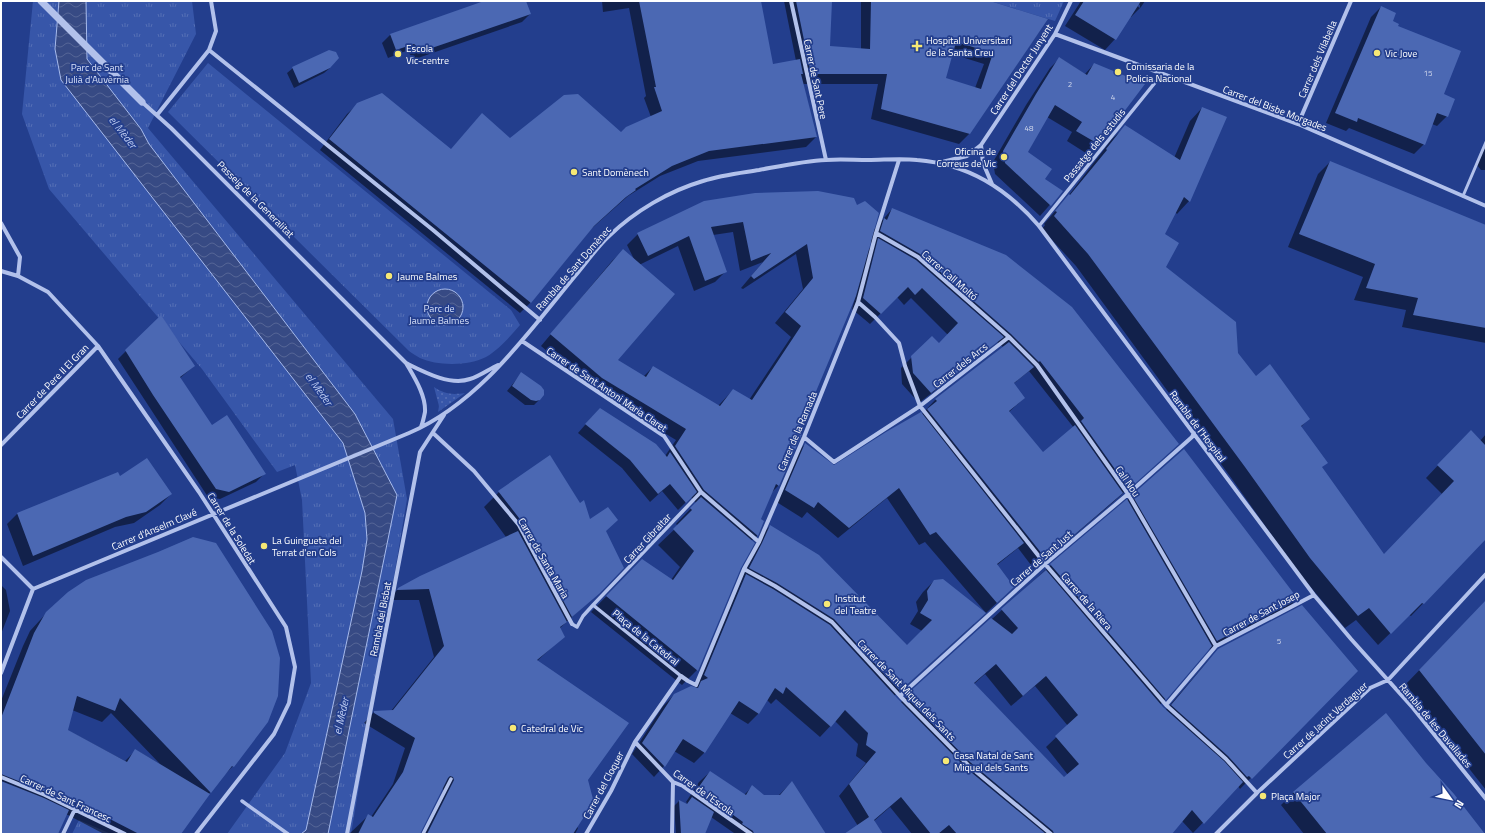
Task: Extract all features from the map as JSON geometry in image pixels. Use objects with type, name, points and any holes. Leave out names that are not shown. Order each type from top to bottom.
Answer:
[{"type":"street","name":"Passeig de la Generalitat","points":[[41,1],[406,363],[416,380],[422,396],[425,411],[421,427]]},
{"type":"street","points":[[157,115],[209,50],[216,32],[211,1]]},
{"type":"street","name":"Carrer de Sant Pere","points":[[791,1],[826,160]]},
{"type":"street","name":"Carrer del Doctor Junyent","points":[[981,145],[1056,34],[1071,1]]},
{"type":"street","name":"Carrer dels Vilabella","points":[[1298,124],[1351,1]]},
{"type":"street","name":"Carrer del Bisbe Morgades","points":[[1056,34],[1298,124],[1486,206]]},
{"type":"street","points":[[209,50],[433,230],[540,320]]},
{"type":"street","name":"Passatge dels estudis","points":[[1039,226],[1162,74]]},
{"type":"street","points":[[981,145],[983,163],[992,184]]},
{"type":"street","name":"Rambla de l'Hospital","points":[[941,163],[967,156],[981,145]]},
{"type":"street","name":"Rambla de Sant Domènec","points":[[409,433],[445,413],[466,398],[522,341],[609,236],[643,209],[681,188],[704,180],[767,168],[826,160],[899,160]]},
{"type":"street","name":"Rambla de l'Hospital","points":[[899,160],[916,160],[941,163],[973,173],[1009,196],[1025,210],[1039,226],[1314,595],[1388,680]]},
{"type":"street","name":"Carrer de la Ramada","points":[[681,676],[688,682],[696,684],[744,569],[759,542],[804,437],[858,302],[876,233],[899,160]]},
{"type":"street","points":[[1,223],[20,257],[18,276]]},
{"type":"street","name":"Carrer Call Moltó","points":[[876,233],[918,257],[1009,337]]},
{"type":"street","name":"Carrer de la Soledat","points":[[1,271],[18,276],[48,292],[98,346],[199,492],[286,627],[295,667],[289,702],[274,734],[196,834]]},
{"type":"street","name":"Carrer de la Riera","points":[[858,302],[875,317],[899,343],[905,366],[920,406],[1045,564],[1166,705],[1226,759],[1257,793]]},
{"type":"street","name":"Carrer dels Arcs","points":[[804,437],[834,462],[920,406],[1009,337]]},
{"type":"street","name":"Call Nou","points":[[1009,337],[1037,365],[1128,494],[1216,646]]},
{"type":"street","name":"Carrer de Sant Antoni Maria Claret","points":[[522,341],[664,436],[701,492],[759,542]]},
{"type":"street","name":"Carrer de Pere II El Gran","points":[[1,445],[98,346]]},
{"type":"street","points":[[406,363],[424,372],[447,380],[470,380],[502,363]]},
{"type":"street","name":"Rambla del Bisbat","points":[[347,834],[420,452],[445,413]]},
{"type":"street","name":"Carrer d'Anselm Clavé","points":[[33,589],[409,433]]},
{"type":"street","name":"Carrer de Santa Maria","points":[[433,433],[474,471],[518,526],[572,624]]},
{"type":"street","name":"Carrer de Sant Just","points":[[900,696],[1045,564],[1128,494],[1192,437],[1194,433]]},
{"type":"street","name":"Carrer Gibraltar","points":[[594,605],[701,492]]},
{"type":"street","points":[[1,557],[33,589],[1,673]]},
{"type":"street","name":"Carrer de Sant Miquel dels Sants","points":[[744,569],[775,586],[832,622],[900,696],[968,766],[1051,834]]},
{"type":"street","name":"Carrer de Jacint Verdaguer","points":[[1257,793],[1370,688],[1388,680],[1486,574]]},
{"type":"street","name":"Carrer de Sant Josep","points":[[1216,646],[1314,595]]},
{"type":"street","points":[[572,624],[577,628],[583,616],[594,605]]},
{"type":"street","name":"Plaça de la Catedral","points":[[594,605],[681,676],[635,742]]},
{"type":"street","points":[[1166,705],[1216,646]]},
{"type":"street","name":"Rambla de les Davallades","points":[[1388,680],[1445,747],[1486,799]]},
{"type":"street","name":"Carrer de l'Escola","points":[[635,742],[673,782],[683,786],[751,834]]},
{"type":"street","name":"Carrer del Cloquer","points":[[586,834],[611,791],[635,742]]},
{"type":"street","name":"Carrer de Sant Francesc","points":[[1,777],[45,795],[124,834]]},
{"type":"street","points":[[423,834],[451,779]]},
{"type":"street","points":[[672,834],[673,782]]},
{"type":"street","points":[[1216,834],[1257,793]]},
{"type":"street","points":[[242,801],[288,834]]},
{"type":"street","points":[[63,834],[75,809]]},
{"type":"lane","points":[[1463,196],[1486,142]]},
{"type":"green space","name":"Parc de Sant Julià d'Auvèrnia","points":[[33,1],[192,1],[196,34],[148,128],[393,419],[407,499],[351,834],[227,834],[285,753],[311,683],[302,500],[295,465],[277,472],[202,369],[49,189],[22,114]]},
{"type":"green space","points":[[990,1],[1064,1],[1055,21]]},
{"type":"green space","name":"Parc de Jaume Balmes","points":[[208,63],[511,310],[520,325],[491,354],[471,362],[444,364],[427,361],[409,351],[168,112]]},
{"type":"green space","points":[[434,387],[448,393],[465,393],[438,412],[439,406]]},
{"type":"green space","points":[[79,820],[111,834],[72,834]]},
{"type":"water","name":"el Mèder","points":[[59,1],[86,1],[87,59],[141,129],[149,144],[355,414],[397,495],[328,834],[301,834],[306,830],[362,571],[367,539],[365,513],[343,443],[61,80],[55,49]]},
{"type":"water","points":[[445,289],[455,292],[460,297],[463,307],[460,317],[455,322],[445,325],[435,322],[430,317],[427,307],[430,297],[435,292]]},
{"type":"building","points":[[484,1],[526,1],[531,14],[423,51],[414,44],[396,50],[390,34]]},
{"type":"building","points":[[639,1],[761,1],[773,64],[800,59],[803,74],[801,74],[817,137],[709,151],[672,166],[635,189],[636,190],[594,226],[531,303],[329,139],[357,103],[382,93],[451,149],[482,113],[510,138],[564,95],[578,94],[621,132],[626,127],[662,111],[654,87],[656,87]]},
{"type":"building","name":"Hospital Universitari de la Santa Creu","points":[[796,1],[832,1],[830,46],[870,49],[871,1],[990,1],[1048,19],[970,134],[881,109],[887,74],[811,74]],"holes":[[[956,42],[993,53],[981,89],[946,78]]]},
{"type":"building","points":[[1084,1],[1141,1],[1116,40],[1075,15]]},
{"type":"building","points":[[1381,6],[1396,13],[1393,21],[1399,24],[1398,26],[1461,51],[1444,94],[1455,99],[1448,117],[1437,113],[1425,145],[1358,118],[1357,122],[1335,113]]},
{"type":"building","points":[[329,50],[336,52],[339,58],[330,68],[299,83],[292,67]]},
{"type":"building","points":[[1059,57],[1087,75],[1094,63],[1145,84],[1117,121],[1119,122],[1100,145],[1076,131],[1082,122],[1055,105],[1028,152],[1052,169],[1045,179],[1063,191],[1051,206],[1005,163],[1003,151]]},
{"type":"building","points":[[1202,107],[1227,117],[1190,202],[1184,197],[1165,234],[1179,243],[1166,267],[1236,322],[1238,353],[1256,376],[1270,364],[1310,419],[1301,426],[1328,463],[1322,467],[1384,554],[1454,481],[1437,465],[1471,430],[1486,446],[1486,539],[1424,604],[1422,603],[1391,634],[1369,608],[1358,616],[1310,558],[1088,254],[1054,216],[1057,212],[1055,211],[1107,150],[1106,149],[1125,125],[1180,160]]},
{"type":"building","points":[[1330,161],[1486,225],[1486,328],[1413,315],[1418,298],[1366,288],[1375,264],[1299,234]]},
{"type":"building","points":[[818,191],[854,198],[857,205],[865,201],[879,213],[856,296],[799,432],[802,434],[779,486],[776,484],[761,519],[764,521],[758,536],[704,490],[675,446],[686,429],[602,378],[550,334],[623,249],[675,294],[618,360],[646,377],[653,366],[720,406],[733,389],[752,400],[801,326],[785,312],[813,278],[807,244],[754,279],[751,276],[771,253],[751,261],[743,222],[711,227],[727,272],[705,281],[689,236],[648,256],[637,233],[704,201],[755,193]]},
{"type":"building","points":[[892,208],[1006,255],[1072,307],[1179,444],[1129,489],[1081,421],[1084,418],[1040,361],[1039,362],[1011,334],[920,254],[880,231],[884,218],[887,220]]},
{"type":"building","points":[[878,238],[916,260],[1004,337],[931,393],[913,373],[911,356],[932,336],[939,343],[958,323],[922,288],[915,295],[908,287],[881,314],[863,298]]},
{"type":"building","points":[[161,315],[195,366],[180,377],[212,425],[227,415],[266,474],[229,492],[216,489],[153,395],[125,350]]},
{"type":"building","points":[[1009,342],[1034,367],[1014,383],[1025,398],[1009,411],[1043,452],[1075,425],[1123,493],[1046,559],[927,409],[937,401],[935,399]]},
{"type":"building","points":[[521,372],[541,386],[544,390],[544,395],[540,400],[531,400],[512,386]]},
{"type":"building","points":[[600,408],[656,444],[667,457],[670,452],[697,492],[686,503],[670,484],[658,494],[630,460],[585,424]]},
{"type":"building","points":[[921,412],[1024,543],[997,564],[1014,587],[997,603],[936,532],[930,535],[899,488],[849,528],[818,502],[814,508],[785,490],[805,443],[834,465]]},
{"type":"building","points":[[1184,449],[1298,599],[1217,641],[1132,495]]},
{"type":"building","points":[[550,455],[580,503],[584,500],[590,519],[608,507],[618,520],[606,531],[624,568],[600,593],[572,617],[524,528],[526,527],[498,491]]},
{"type":"building","points":[[147,458],[172,494],[146,512],[126,517],[33,556],[17,513],[118,472],[120,476]]},
{"type":"building","points":[[701,497],[755,543],[741,568],[698,671],[606,596],[642,559],[673,580],[694,551],[673,529],[692,510],[690,508]]},
{"type":"building","points":[[1127,499],[1212,646],[1166,700],[1050,564]]},
{"type":"building","points":[[770,525],[819,555],[907,645],[932,620],[920,613],[928,600],[927,591],[934,580],[943,579],[986,613],[900,691],[834,619],[777,583],[749,568]]},
{"type":"building","name":"Catedral de Vic","points":[[518,531],[567,622],[560,627],[565,637],[537,660],[629,723],[588,780],[593,799],[589,809],[573,834],[427,834],[454,780],[453,777],[450,776],[420,834],[358,834],[368,814],[373,817],[403,772],[415,738],[374,713],[374,711],[393,710],[444,646],[429,589],[397,590],[398,588],[420,576]]},
{"type":"building","points":[[193,537],[216,543],[272,631],[280,658],[278,696],[268,722],[234,767],[232,766],[211,793],[120,698],[115,711],[77,696],[68,730],[127,762],[135,749],[210,794],[181,834],[139,834],[73,800],[71,804],[1,774],[1,718],[34,633],[46,612],[68,592],[86,580]]},
{"type":"building","points":[[1046,570],[1163,707],[1224,761],[1243,782],[1204,824],[1192,810],[1172,834],[1054,834],[1053,831],[970,762],[905,696],[991,618],[1012,634],[1018,628],[1001,609]],"holes":[[[996,664],[1023,696],[1046,676],[1078,715],[1055,736],[1079,764],[1064,777],[974,683]]]},
{"type":"building","points":[[746,574],[830,625],[897,698],[966,768],[1046,834],[957,834],[949,825],[938,834],[931,834],[901,797],[874,820],[883,834],[844,834],[869,817],[849,784],[876,752],[866,745],[868,733],[845,710],[831,727],[786,687],[783,694],[775,688],[759,714],[739,701],[705,753],[683,739],[665,767],[642,743],[674,694],[691,686],[698,688],[701,681],[708,678],[704,675]]},
{"type":"building","points":[[1486,600],[1486,755],[1419,670]]},
{"type":"building","points":[[1302,605],[1358,671],[1252,779],[1249,776],[1247,777],[1228,756],[1171,705],[1218,649]]},
{"type":"building","points":[[1386,713],[1426,763],[1454,794],[1485,834],[1327,834],[1293,792]]},
{"type":"building","points":[[710,771],[746,795],[752,785],[764,795],[780,795],[792,781],[826,834],[754,834],[753,831],[742,824],[743,822],[718,804],[717,806],[696,791]]},
{"type":"building","points":[[1,781],[44,798],[69,810],[58,834],[1,834]]},
{"type":"building","points":[[692,797],[714,812],[705,834],[681,834],[679,800],[687,804]]},
{"type":"place","name":"Hospital Universitari de la Santa Creu","points":[[917,46]]},
{"type":"place","name":"Vic Jove","points":[[1377,53]]},
{"type":"place","name":"Escola Vic-centre","points":[[398,54]]},
{"type":"place","name":"Comissaria de la Policia Nacional","points":[[1118,72]]},
{"type":"place","name":"Oficina de Correus de Vic","points":[[1004,157]]},
{"type":"place","name":"Sant Domènech","points":[[574,172]]},
{"type":"place","name":"Jaume Balmes","points":[[389,276]]},
{"type":"place","name":"La Guingueta del Terrat d'en Cols","points":[[264,546]]},
{"type":"place","name":"Institut del Teatre","points":[[827,604]]},
{"type":"place","name":"Catedral de Vic","points":[[513,728]]},
{"type":"place","name":"Casa Natal de Sant Miquel dels Sants","points":[[946,761]]},
{"type":"place","name":"Plaça Major","points":[[1263,796]]}]
